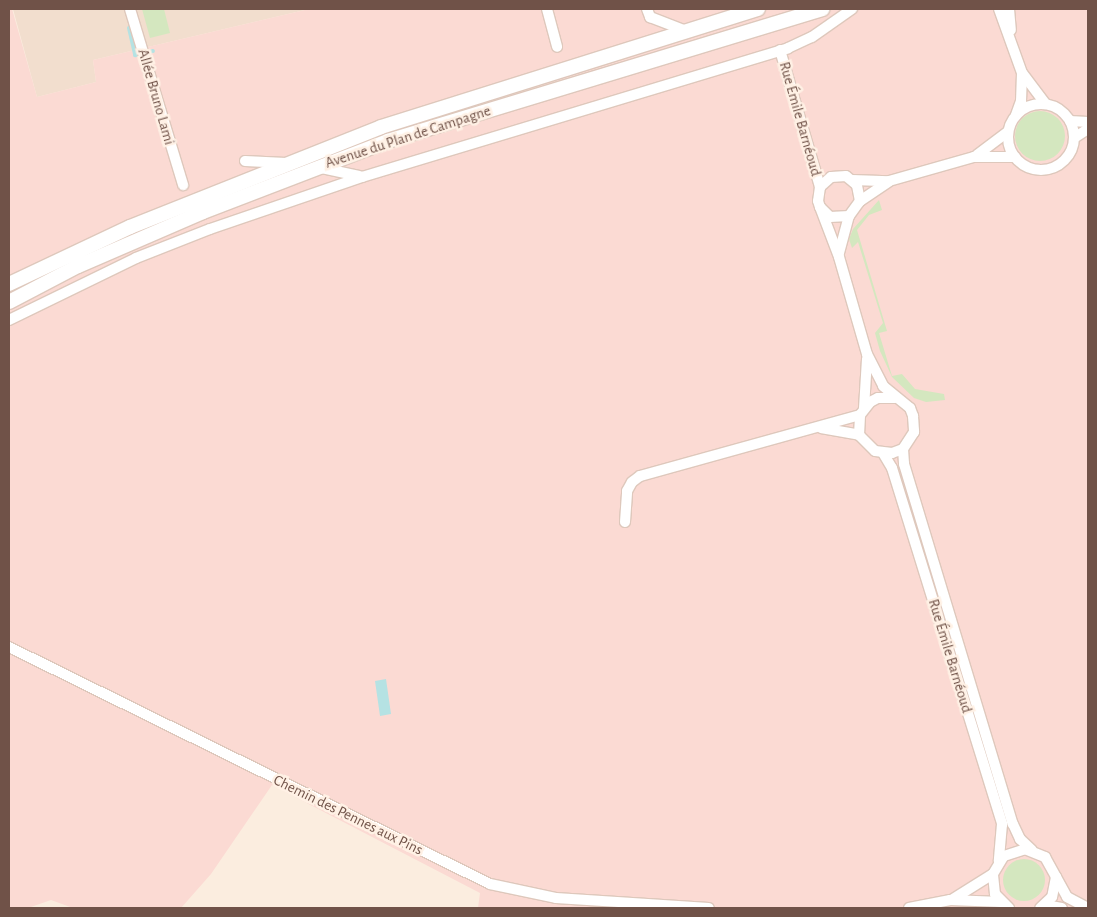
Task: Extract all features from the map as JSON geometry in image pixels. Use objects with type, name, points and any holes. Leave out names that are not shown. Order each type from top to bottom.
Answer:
[{"type":"main road","name":"Avenue du Plan de Campagne","points":[[9,284],[130,227],[405,118],[758,9]]},
{"type":"main road","name":"Avenue du Plan de Campagne","points":[[9,302],[87,262],[316,167],[388,141],[822,9]]},
{"type":"street","name":"Allée Bruno Lami","points":[[130,9],[183,185]]},
{"type":"street","points":[[548,9],[557,48]]},
{"type":"street","points":[[9,320],[136,258],[210,229],[362,177],[780,50],[812,38],[852,9]]},
{"type":"street","points":[[974,157],[1008,132],[1021,101],[1022,73],[1011,36],[999,9]]},
{"type":"street","points":[[1009,9],[1011,36]]},
{"type":"street","points":[[648,13],[687,31]]},
{"type":"street","name":"Rue Émile Barnéoud","points":[[780,50],[820,187]]},
{"type":"street","points":[[1022,73],[1045,104]]},
{"type":"street","points":[[852,180],[889,181],[974,157],[1015,157],[1032,168],[1055,167],[1069,155],[1074,138],[1070,121],[1064,112],[1045,104],[1029,106],[1016,115]]},
{"type":"street","points":[[1070,121],[1088,122]]},
{"type":"street","points":[[1074,138],[1088,129]]},
{"type":"street","points":[[1008,132],[1015,157]]},
{"type":"street","points":[[244,161],[290,163]]},
{"type":"street","points":[[316,167],[362,177]]},
{"type":"street","points":[[818,427],[859,435],[868,446],[884,453],[903,449],[911,439],[915,424],[910,408],[895,398],[883,386],[867,354],[838,257],[820,207],[820,187],[831,177],[846,176],[852,180],[859,190],[860,201]]},
{"type":"street","points":[[838,257],[840,240],[849,216],[860,201],[889,181]]},
{"type":"street","points":[[820,207],[830,216],[849,216]]},
{"type":"street","points":[[859,435],[867,354]]},
{"type":"street","points":[[626,522],[626,491],[632,482],[640,476],[818,427],[862,411],[878,398],[895,398]]},
{"type":"street","name":"Rue Émile Barnéoud","points":[[903,449],[904,464],[1013,824],[1020,839],[1049,862],[1067,897],[1088,908]]},
{"type":"street","name":"Rue Émile Barnéoud","points":[[884,453],[892,468],[1002,824],[999,861]]},
{"type":"street","name":"Chemin des Pennes aux Pins","points":[[9,647],[490,884],[556,898],[708,908]]},
{"type":"street","points":[[1005,905],[995,894],[993,874],[999,861],[1014,851],[1032,850]]},
{"type":"street","points":[[950,900],[993,874]]},
{"type":"street","points":[[1042,907],[1052,897],[1056,877]]},
{"type":"street","points":[[909,908],[950,900],[1005,905]]},
{"type":"street","points":[[1042,907],[1062,908]]},
{"type":"shaded area","points":[[9,9],[12,9],[37,97],[96,82],[93,60],[309,9],[1088,9],[1088,908],[478,908],[480,893],[272,785],[211,874],[181,908],[73,908],[51,900],[28,908],[9,908]]},
{"type":"shaded area","points":[[13,9],[309,9],[93,60],[96,82],[37,97]]},
{"type":"green space","points":[[142,9],[164,9],[170,33],[150,38]]},
{"type":"green space","points":[[1040,111],[1054,115],[1061,122],[1065,136],[1061,150],[1054,157],[1040,161],[1026,157],[1019,150],[1015,136],[1019,122],[1026,115]]},
{"type":"green space","points":[[879,200],[882,210],[869,215],[857,230],[887,331],[879,333],[892,376],[902,374],[915,389],[944,394],[945,400],[926,402],[914,398],[892,377],[880,351],[875,333],[883,323],[858,242],[852,248],[849,239],[853,229]]},
{"type":"green space","points":[[1028,859],[1036,862],[1042,868],[1045,880],[1042,892],[1036,898],[1020,901],[1012,898],[1006,892],[1003,876],[1006,868],[1012,862]]},
{"type":"water","points":[[386,679],[391,714],[380,716],[375,681]]},
{"type":"waterway","points":[[129,28],[135,55],[139,55]]},
{"type":"waterway","points":[[148,52],[153,51]]}]
